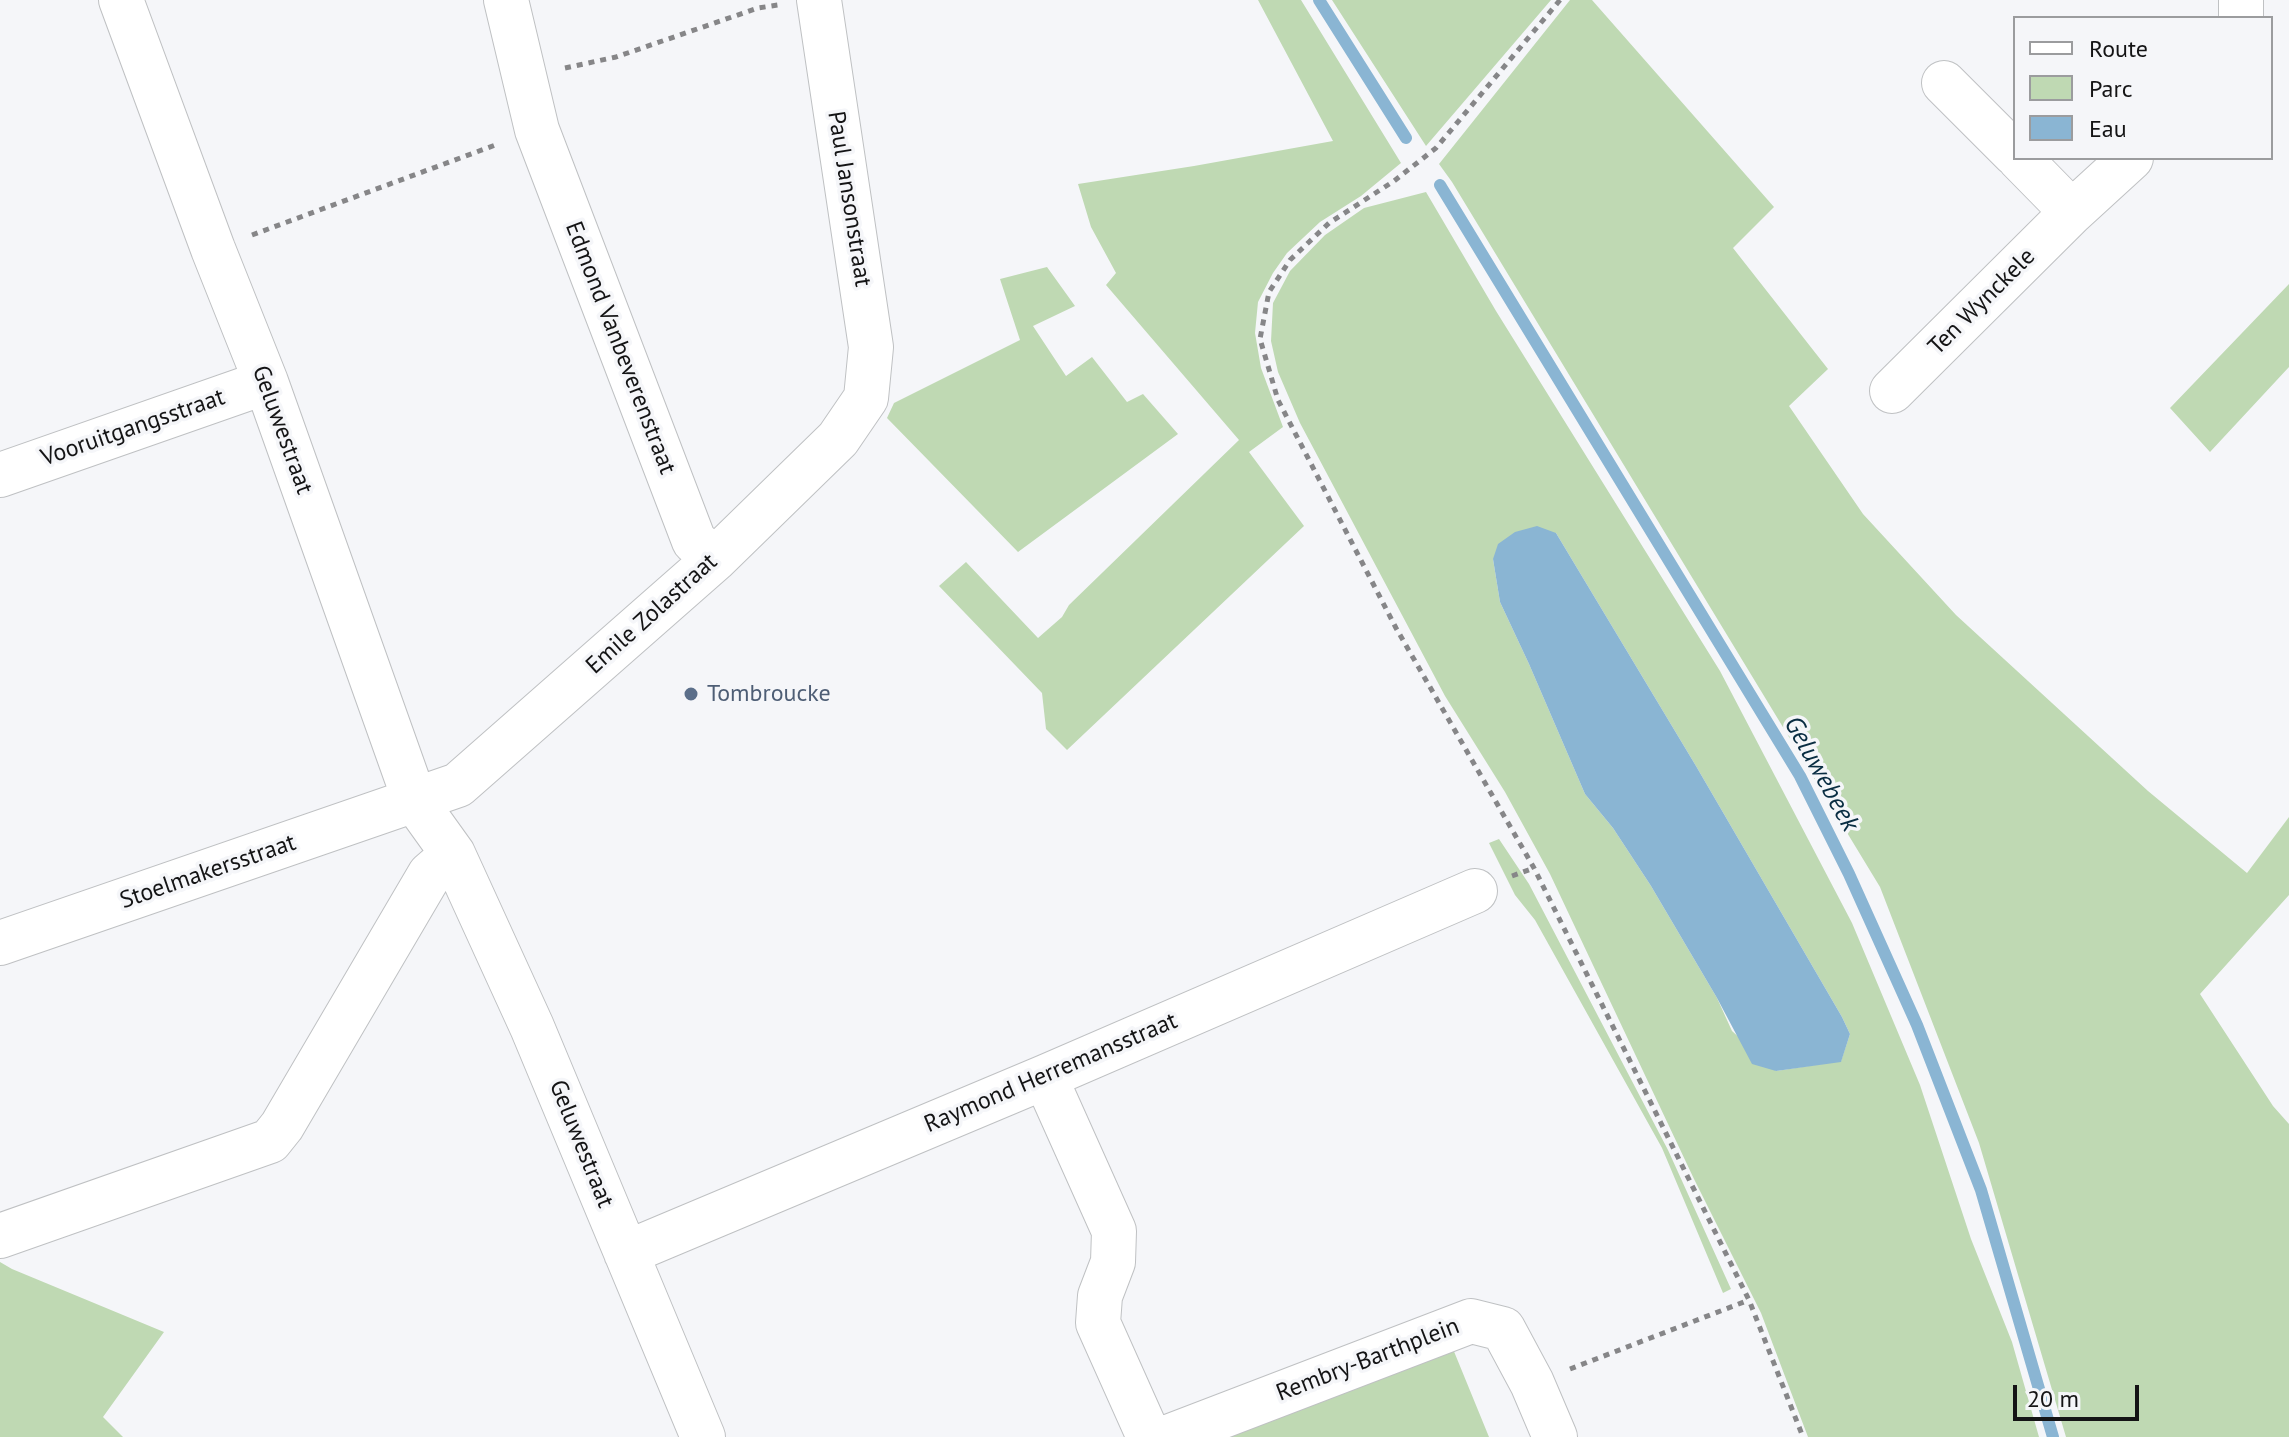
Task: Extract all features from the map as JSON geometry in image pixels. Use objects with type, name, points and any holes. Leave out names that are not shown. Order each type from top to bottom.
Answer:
[{"type":"street","name":"Geluwestraat","points":[[121,0],[266,382],[415,801],[453,854],[532,1027],[703,1437]]},
{"type":"street","name":"Edmond Vanbeverenstraat","points":[[506,0],[537,130],[694,541],[715,559]]},
{"type":"street","name":"Paul Jansonstraat","points":[[801,2],[871,347],[866,398]]},
{"type":"street","points":[[1944,83],[2013,152]]},
{"type":"street","points":[[2021,160],[2072,212]]},
{"type":"street","name":"Ten Wynckele","points":[[1892,391],[2072,212],[2129,160]]},
{"type":"street","name":"Vooruitgangsstraat","points":[[0,475],[266,382]]},
{"type":"street","name":"Emile Zolastraat","points":[[415,801],[458,785],[715,559],[838,439],[866,398]]},
{"type":"street","name":"Stoelmakersstraat","points":[[0,943],[415,801]]},
{"type":"street","points":[[0,1236],[270,1141],[282,1126],[430,874],[453,854]]},
{"type":"street","name":"Raymond Herremansstraat","points":[[626,1253],[1045,1077],[1475,891]]},
{"type":"street","points":[[1045,1077],[1114,1231],[1113,1262],[1100,1296],[1098,1323],[1149,1437]]},
{"type":"street","name":"Rembry-Barthplein","points":[[1168,1437],[1471,1321],[1503,1329],[1532,1383],[1555,1437]]},
{"type":"path","points":[[1560,0],[1436,148],[1394,181],[1329,223],[1290,260],[1269,292],[1260,339],[1278,400],[1396,628],[1534,868],[1749,1300],[1803,1437]]},
{"type":"path","points":[[525,77],[616,57],[758,8],[801,2]]},
{"type":"path","points":[[213,249],[537,130]]},
{"type":"path","points":[[1532,1383],[1749,1300]]},
{"type":"green space","points":[[1258,0],[1301,0],[1401,163],[1361,196],[1320,222],[1287,253],[1258,302],[1255,333],[1261,368],[1283,427],[1249,452],[1304,526],[1067,750],[1046,729],[1042,693],[939,586],[966,562],[1038,638],[1239,440],[1106,285],[1116,273],[1091,227],[1078,184],[1333,141]]},
{"type":"green space","points":[[1332,0],[1551,0],[1426,146]]},
{"type":"green space","points":[[1570,0],[1592,0],[1774,207],[1733,248],[1828,369],[1789,406],[1863,514],[1956,615],[2148,791],[2247,873],[2289,817],[2289,895],[2200,994],[2273,1106],[2289,1124],[2289,1437],[2066,1437],[1979,1143],[1880,887],[1439,164]]},
{"type":"green space","points":[[1426,192],[1496,311],[1720,671],[1852,923],[1920,1085],[1971,1239],[2012,1342],[2039,1437],[1808,1437],[1761,1313],[1550,874],[1505,792],[1445,696],[1300,423],[1278,372],[1271,341],[1273,303],[1290,271],[1325,235],[1364,208]],"holes":[[[1556,533],[1842,1017],[1850,1034],[1841,1061],[1776,1071],[1732,1031],[1717,998],[1651,886],[1613,828],[1585,794],[1500,602],[1493,559]]]},
{"type":"green space","points":[[1047,267],[1075,306],[1033,326],[1066,376],[1092,357],[1127,402],[1143,394],[1178,434],[1018,552],[887,418],[894,403],[1020,340],[1000,279]]},
{"type":"green space","points":[[2289,284],[2289,367],[2210,452],[2170,408]]},
{"type":"green space","points":[[1499,839],[1529,884],[1668,1150],[1731,1289],[1723,1293],[1662,1148],[1535,920],[1515,895],[1489,843]]},
{"type":"green space","points":[[0,1262],[164,1332],[103,1417],[123,1437],[0,1437]]},
{"type":"green space","points":[[1453,1349],[1489,1437],[1228,1437]]},
{"type":"water","points":[[1537,526],[1556,533],[1842,1017],[1850,1034],[1841,1062],[1776,1071],[1752,1064],[1651,886],[1613,828],[1585,794],[1500,602],[1493,559],[1498,544],[1515,532]]},
{"type":"waterway","name":"Geluwebeek","points":[[1319,0],[1406,138]]},
{"type":"waterway","name":"Geluwebeek","points":[[1440,185],[1800,776],[1849,874],[1917,1025],[1981,1190],[2053,1437]]},
{"type":"place","name":"Tombroucke","points":[[691,694]]}]
